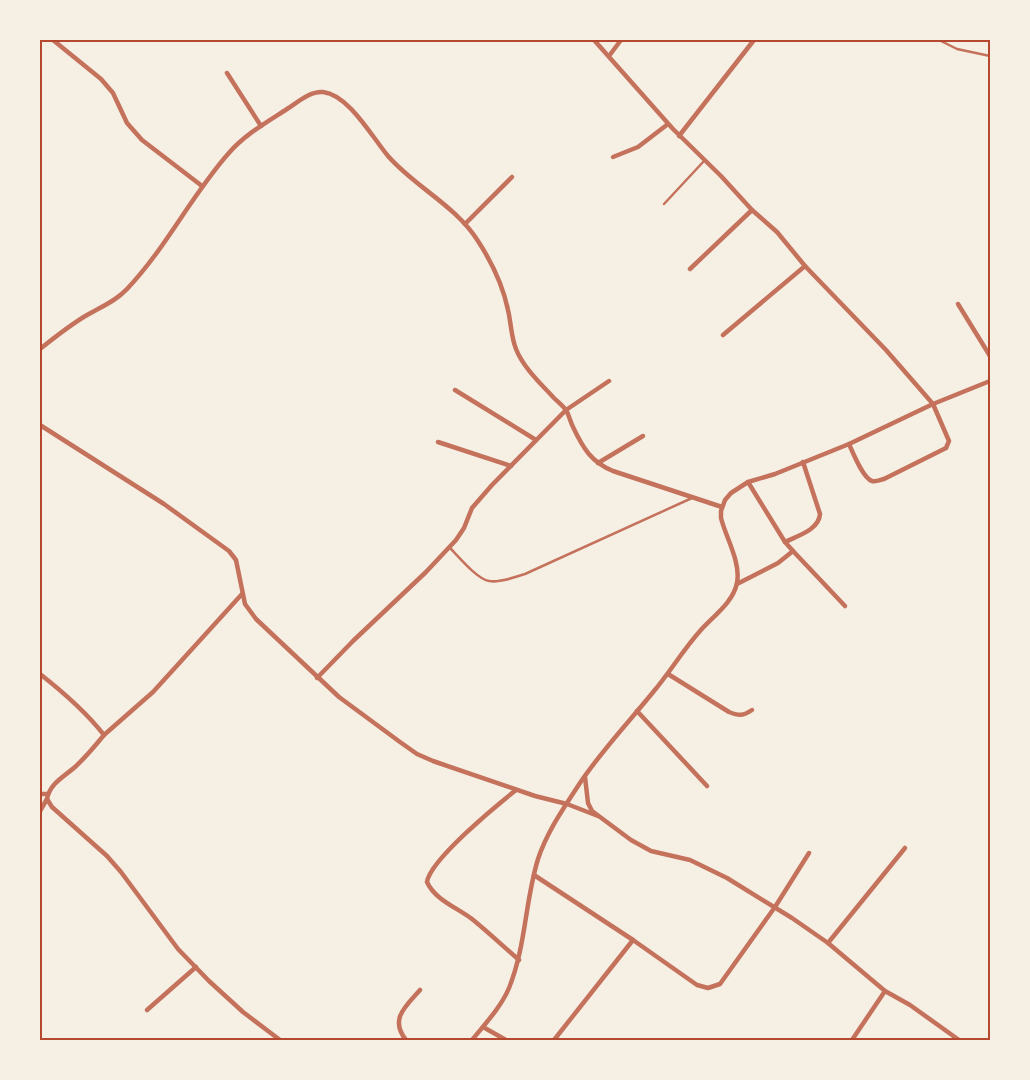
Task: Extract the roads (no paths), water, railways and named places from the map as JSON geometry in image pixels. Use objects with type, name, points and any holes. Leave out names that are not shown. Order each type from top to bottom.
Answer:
[{"type":"street","points":[[53,40],[101,79],[113,93],[127,123],[142,140],[202,186]]},
{"type":"street","points":[[594,40],[679,136],[721,176],[752,210],[777,232],[805,266],[886,350],[933,404],[948,436],[946,448],[876,482],[870,481],[866,476],[849,444]]},
{"type":"street","points":[[609,56],[620,40]]},
{"type":"street","points":[[679,136],[754,40]]},
{"type":"street","points":[[228,73],[261,126]]},
{"type":"street","points":[[40,349],[85,316],[115,300],[127,289],[168,237],[202,186],[228,153],[261,126],[312,94],[322,92],[344,102],[400,168],[435,196],[465,224],[477,240],[497,278],[507,307],[515,348],[522,362],[566,410],[582,444],[598,464],[613,471],[722,507]]},
{"type":"street","points":[[613,157],[638,147],[668,124]]},
{"type":"street","points":[[465,224],[512,178]]},
{"type":"street","points":[[690,269],[752,210]]},
{"type":"street","points":[[723,335],[805,266]]},
{"type":"street","points":[[958,304],[990,356]]},
{"type":"street","points":[[317,678],[450,547],[464,528],[472,508],[536,440],[566,410],[609,381]]},
{"type":"street","points":[[737,584],[735,564],[720,518],[722,507],[731,493],[748,482],[775,474],[849,444],[933,404],[990,381]]},
{"type":"street","points":[[455,390],[536,440]]},
{"type":"street","points":[[40,426],[156,498],[229,551],[236,560],[245,604],[256,619],[339,697],[417,754],[516,790],[567,804],[598,816]]},
{"type":"street","points":[[598,464],[643,436]]},
{"type":"street","points":[[438,442],[511,466]]},
{"type":"street","points":[[784,542],[812,528],[820,520],[820,514],[803,462]]},
{"type":"street","points":[[748,482],[784,542],[845,606]]},
{"type":"street","points":[[472,1040],[508,989],[519,960],[534,875],[546,838],[584,776],[668,674],[699,632],[724,606],[737,584],[778,563],[794,551]]},
{"type":"street","points":[[40,811],[59,779],[75,767],[104,735],[153,692],[242,594]]},
{"type":"street","points":[[40,674],[60,689],[94,722],[104,735]]},
{"type":"street","points":[[668,674],[738,716],[752,710]]},
{"type":"street","points":[[637,711],[707,786]]},
{"type":"street","points":[[584,776],[588,804],[598,816],[631,840],[664,855],[690,860],[709,868],[775,907],[828,943],[885,991],[910,1005],[958,1040]]},
{"type":"street","points":[[516,790],[484,816],[454,845],[431,871],[427,882],[429,887],[438,896],[486,930],[519,960]]},
{"type":"street","points":[[40,794],[48,796],[57,813],[107,856],[178,949],[243,1012],[280,1040]]},
{"type":"street","points":[[828,943],[905,848]]},
{"type":"street","points":[[534,875],[633,940],[697,985],[708,988],[720,984],[775,907],[809,853]]},
{"type":"street","points":[[554,1040],[633,940]]},
{"type":"street","points":[[147,1010],[196,967]]},
{"type":"street","points":[[406,1040],[398,1025],[401,1012],[420,990]]},
{"type":"street","points":[[852,1040],[885,991]]},
{"type":"street","points":[[483,1027],[506,1040]]},
{"type":"lane","points":[[939,40],[957,49],[990,56]]},
{"type":"lane","points":[[664,204],[705,160]]},
{"type":"lane","points":[[450,547],[480,578],[489,581],[503,580],[525,574],[693,498]]}]
